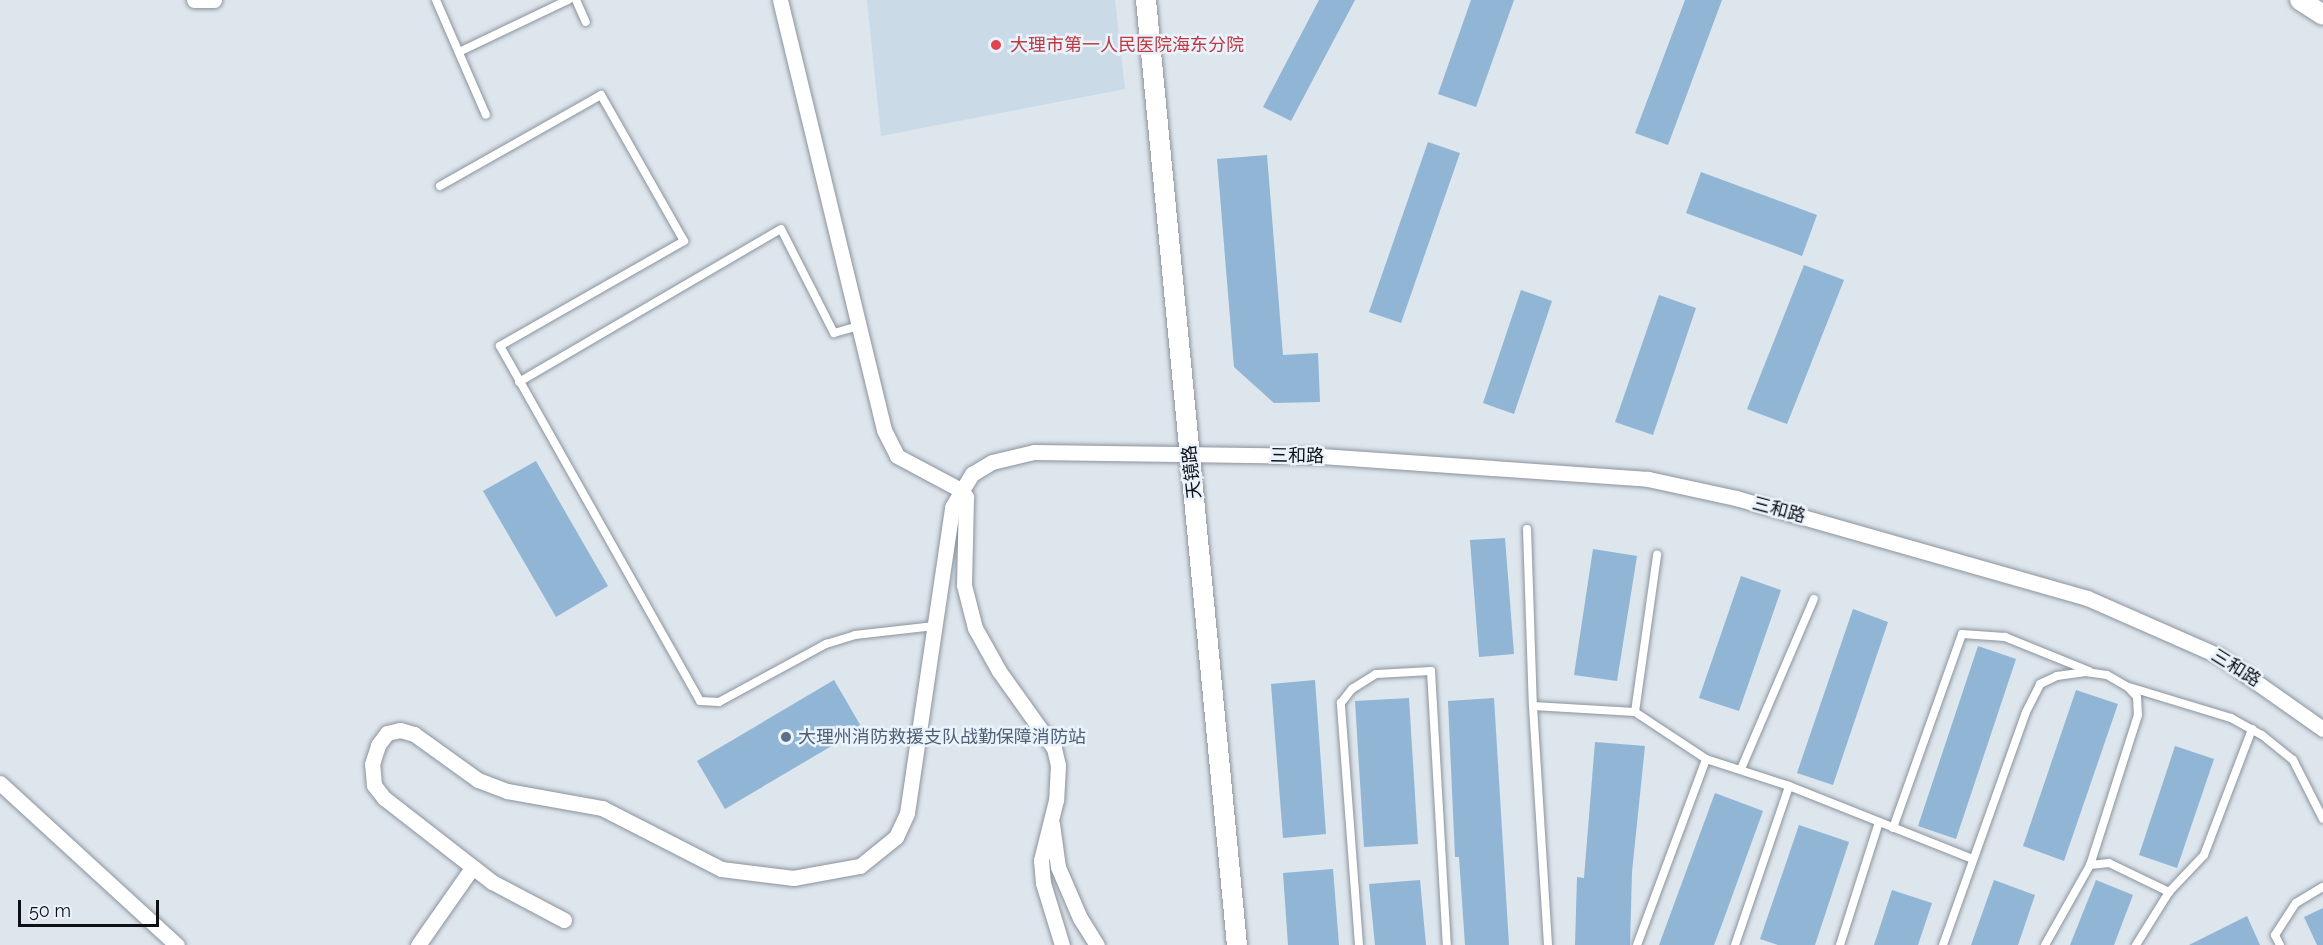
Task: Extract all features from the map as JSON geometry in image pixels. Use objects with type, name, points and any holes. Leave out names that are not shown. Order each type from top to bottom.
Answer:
[{"type":"street","points":[[194,0],[214,0]]},
{"type":"street","points":[[780,0],[890,446],[907,462],[961,490],[966,497],[964,585],[968,608],[999,671],[1054,748],[1058,777],[1041,860],[1043,883],[1062,945]]},
{"type":"street","name":"天镜路","points":[[1146,0],[1237,945]]},
{"type":"street","points":[[2300,0],[2323,15]]},
{"type":"street","name":"三和路","points":[[961,490],[972,474],[992,462],[1034,452],[1321,456],[1563,471],[1648,479],[1736,498],[2086,598],[2220,656],[2323,729]]},
{"type":"street","points":[[564,920],[472,868],[410,820],[374,785],[372,764],[378,745],[387,733],[400,730],[414,734],[470,775],[497,787],[602,808],[721,869],[793,878],[860,866],[896,837],[907,813],[946,536],[952,507],[961,490]]},
{"type":"street","points":[[0,783],[177,945]]},
{"type":"street","points":[[1051,819],[1059,867],[1080,918],[1096,945]]},
{"type":"street","points":[[418,945],[472,868]]},
{"type":"lane","points":[[436,0],[486,115]]},
{"type":"lane","points":[[459,52],[568,0]]},
{"type":"lane","points":[[576,0],[586,22]]},
{"type":"lane","points":[[440,186],[601,95],[684,241],[500,346],[700,701],[719,702],[826,644],[855,635],[934,626]]},
{"type":"lane","points":[[519,382],[781,229],[834,333],[859,326]]},
{"type":"lane","points":[[1527,529],[1533,706],[1548,945]]},
{"type":"lane","points":[[1635,711],[1657,555]]},
{"type":"lane","points":[[1741,769],[1814,599]]},
{"type":"lane","points":[[1893,828],[1962,634],[2005,637],[2128,687],[2203,708],[2252,729],[2293,760],[2323,819]]},
{"type":"lane","points":[[1359,945],[1341,703],[1352,689],[1376,674],[1431,671],[1447,945]]},
{"type":"lane","points":[[1944,945],[1972,860],[2026,712],[2040,684],[2057,676],[2093,673]]},
{"type":"lane","points":[[2045,945],[2090,865],[2138,715],[2137,697],[2128,687]]},
{"type":"lane","points":[[1533,706],[1635,711],[1706,759],[1789,786],[1972,860]]},
{"type":"lane","points":[[2136,945],[2169,892],[2204,855],[2252,729]]},
{"type":"lane","points":[[1637,945],[1706,759]]},
{"type":"lane","points":[[1735,945],[1789,786]]},
{"type":"lane","points":[[1840,945],[1879,822]]},
{"type":"lane","points":[[2090,865],[2109,863],[2169,892]]},
{"type":"lane","points":[[2280,945],[2275,935],[2296,903],[2323,887]]},
{"type":"shaded area","name":"大理市第一人民医院海东分院","points":[[867,0],[1115,0],[1125,89],[881,136]]},
{"type":"building","points":[[1319,0],[1355,0],[1291,121],[1263,107]]},
{"type":"building","points":[[1471,0],[1514,0],[1476,107],[1438,94]]},
{"type":"building","points":[[1685,0],[1722,0],[1668,145],[1635,133]]},
{"type":"building","points":[[1428,142],[1460,153],[1401,323],[1369,312]]},
{"type":"building","points":[[1267,155],[1283,355],[1318,353],[1320,402],[1274,403],[1234,367],[1217,159]]},
{"type":"building","points":[[1701,172],[1817,215],[1802,256],[1686,213]]},
{"type":"building","points":[[1804,265],[1844,280],[1787,424],[1747,409]]},
{"type":"building","points":[[1521,290],[1552,301],[1514,414],[1483,403]]},
{"type":"building","points":[[1659,295],[1696,308],[1653,435],[1615,422]]},
{"type":"building","points":[[536,461],[608,586],[556,617],[483,491]]},
{"type":"building","points":[[1505,538],[1514,654],[1479,657],[1470,540]]},
{"type":"building","points":[[1593,549],[1637,556],[1617,681],[1574,675]]},
{"type":"building","points":[[1741,576],[1781,590],[1739,711],[1699,698]]},
{"type":"building","points":[[1853,609],[1888,622],[1833,785],[1797,773]]},
{"type":"building","points":[[1978,646],[2016,659],[1956,839],[1918,826]]},
{"type":"building","points":[[834,680],[862,728],[725,809],[697,761]]},
{"type":"building","points":[[1315,680],[1326,834],[1283,838],[1271,684]]},
{"type":"building","points":[[2076,690],[2118,704],[2064,861],[2023,846]]},
{"type":"building","points":[[1409,698],[1418,844],[1364,847],[1355,701]]},
{"type":"building","points":[[1494,698],[1509,945],[1465,945],[1459,857],[1455,857],[1448,701]]},
{"type":"building","points":[[1595,742],[1645,746],[1632,872],[1630,945],[1575,945],[1577,877],[1584,878]]},
{"type":"building","points":[[2175,746],[2214,759],[2177,868],[2139,855]]},
{"type":"building","points":[[1715,793],[1763,811],[1722,924],[1714,945],[1659,945]]},
{"type":"building","points":[[1799,825],[1849,842],[1815,945],[1778,945],[1760,939]]},
{"type":"building","points":[[1333,869],[1339,945],[1288,945],[1283,873]]},
{"type":"building","points":[[1420,880],[1426,945],[1375,945],[1369,884]]},
{"type":"building","points":[[1994,880],[2035,895],[2018,945],[1971,945]]},
{"type":"building","points":[[2096,880],[2133,895],[2114,945],[2070,945]]},
{"type":"building","points":[[1892,890],[1932,903],[1918,945],[1874,945]]},
{"type":"building","points":[[2323,908],[2323,945],[2317,945],[2304,917]]},
{"type":"building","points":[[2247,916],[2260,945],[2189,945]]},
{"type":"place","name":"大理市第一人民医院海东分院","points":[[996,45]]},
{"type":"place","name":"大理州消防救援支队战勤保障消防站","points":[[786,737]]}]
